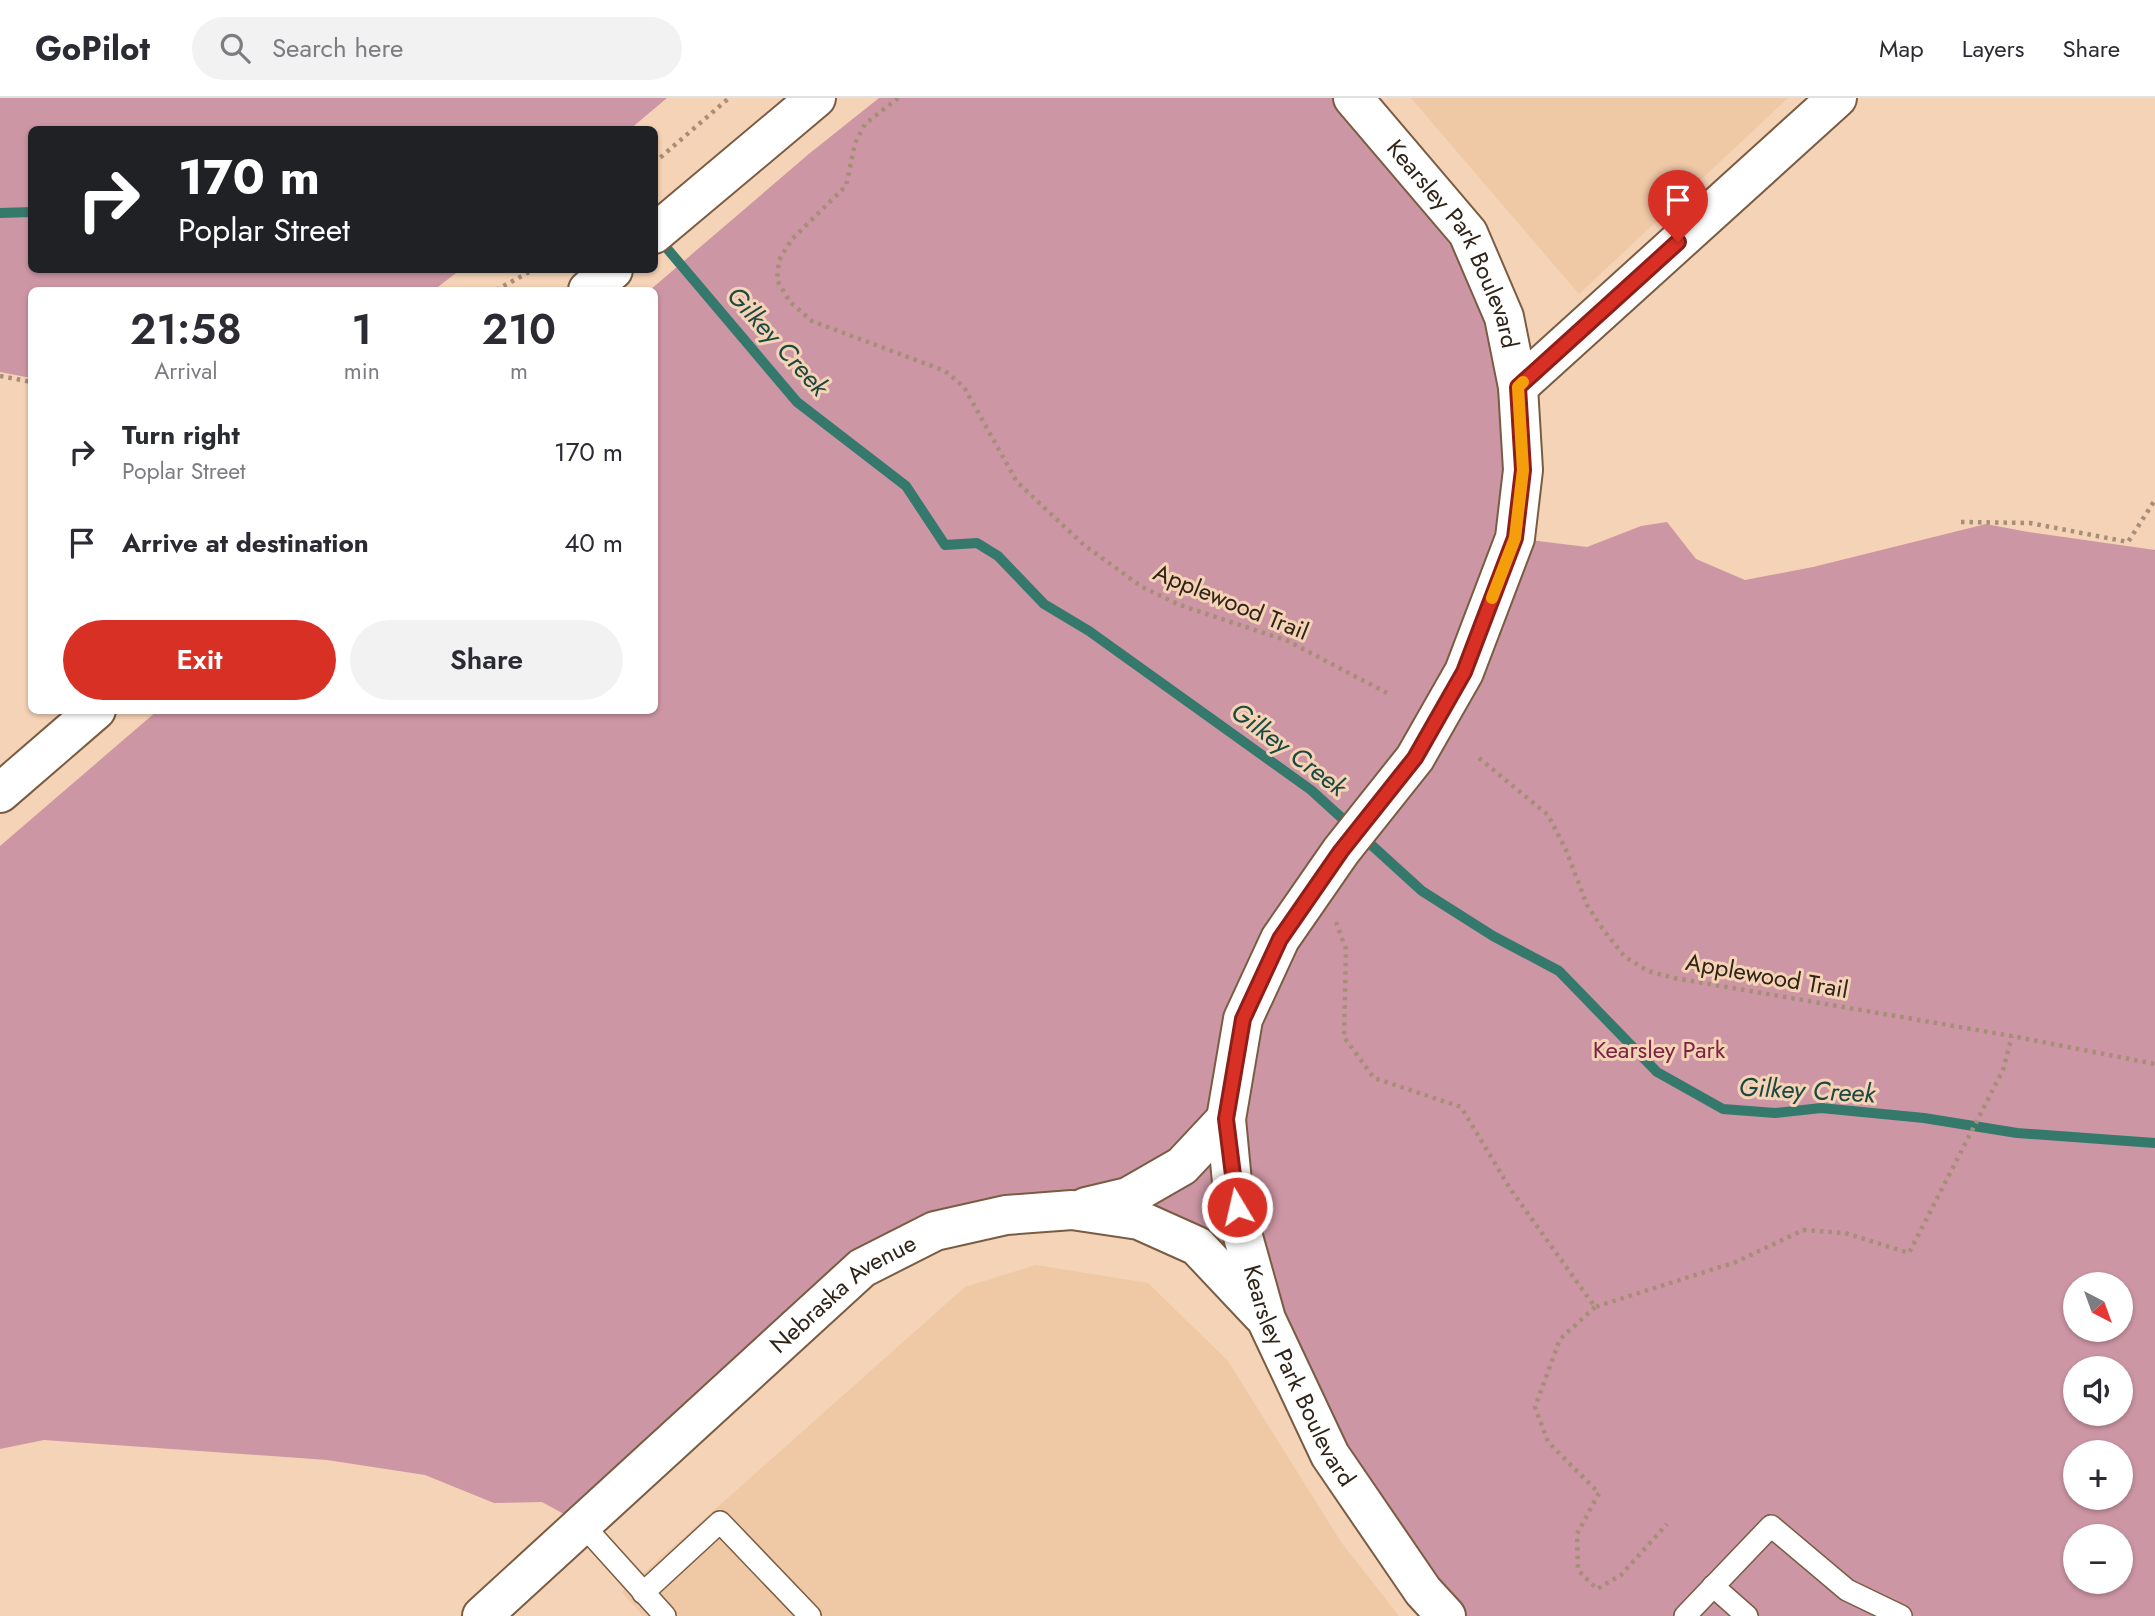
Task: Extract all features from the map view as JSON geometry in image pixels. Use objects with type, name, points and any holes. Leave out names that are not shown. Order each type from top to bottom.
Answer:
[{"type":"street","points":[[662,228],[816,98]]},
{"type":"street","name":"Kearsley Park Boulevard","points":[[1353,98],[1468,233],[1504,317],[1518,387],[1523,470],[1515,538],[1464,672],[1415,758],[1341,851],[1280,939],[1243,1019],[1226,1119],[1232,1182],[1241,1233],[1266,1319],[1330,1454],[1423,1591],[1446,1616]]},
{"type":"street","points":[[1518,387],[1837,98]]},
{"type":"street","points":[[592,287],[609,273]]},
{"type":"street","points":[[0,793],[91,714]]},
{"type":"street","points":[[1072,1210],[1128,1197],[1182,1166],[1226,1119]]},
{"type":"street","name":"Nebraska Avenue","points":[[482,1616],[862,1268],[935,1231],[1006,1214],[1072,1210],[1139,1220],[1196,1247],[1266,1319]]},
{"type":"lane","points":[[643,1593],[720,1522],[810,1616]]},
{"type":"lane","points":[[582,1524],[665,1616]]},
{"type":"lane","points":[[1685,1616],[1771,1525],[1847,1590],[1901,1616]]},
{"type":"lane","points":[[1713,1586],[1746,1616]]},
{"type":"path","points":[[658,160],[729,98]]},
{"type":"path","name":"Applewood Trail","points":[[898,98],[865,124],[855,143],[846,186],[792,239],[779,260],[777,280],[790,302],[812,321],[945,371],[964,387],[1017,482],[1084,545],[1142,586],[1180,605],[1288,642],[1387,693]]},
{"type":"path","points":[[502,287],[527,273]]},
{"type":"path","points":[[0,376],[28,381]]},
{"type":"path","points":[[1961,522],[2029,523],[2128,542],[2155,500]]},
{"type":"path","name":"Applewood Trail","points":[[1479,758],[1548,815],[1566,850],[1587,905],[1625,957],[1648,971],[2155,1064]]},
{"type":"path","points":[[1334,918],[1346,949],[1344,1037],[1374,1077],[1461,1107],[1511,1190],[1595,1307]]},
{"type":"path","points":[[1667,1524],[1621,1575],[1597,1588],[1578,1570],[1577,1534],[1599,1493],[1548,1442],[1535,1407],[1560,1339],[1595,1307],[1736,1262],[1802,1230],[1845,1233],[1909,1253],[2004,1070],[2012,1036]]},
{"type":"shaded area","points":[[1411,98],[1788,98],[1579,294]]},
{"type":"shaded area","points":[[1036,1265],[1148,1283],[1228,1361],[1341,1542],[1399,1616],[643,1616],[622,1592],[965,1287]]},
{"type":"green space","points":[[0,98],[667,98],[634,126],[28,126],[28,273],[456,273],[438,287],[28,287],[28,377],[0,372]]},
{"type":"green space","name":"Kearsley Park","points":[[879,98],[1354,98],[1468,233],[1518,387],[1515,538],[1587,547],[1641,526],[1667,522],[1696,559],[1745,580],[1813,567],[1986,524],[2155,550],[2155,1616],[1446,1616],[1266,1319],[1139,1220],[935,1231],[582,1524],[542,1502],[494,1503],[425,1475],[327,1460],[44,1440],[0,1449],[0,846],[154,714],[658,714],[658,287],[654,287],[810,153]]},
{"type":"waterway","name":"Gilkey Creek","points":[[0,213],[28,212]]},
{"type":"waterway","name":"Gilkey Creek","points":[[659,239],[797,402],[906,486],[945,545],[977,543],[998,556],[1044,604],[1089,631],[1311,790],[1422,891],[1493,936],[1559,971],[1657,1072],[1723,1109],[1775,1113],[1821,1108],[1924,1118],[2017,1133],[2155,1143]]},
{"type":"slow traffic","points":[[1492,598],[1515,538],[1523,470],[1518,387],[1523,382]]},
{"type":"route","points":[[1237,1207],[1226,1119],[1243,1019],[1280,939],[1341,851],[1415,758],[1464,672],[1515,538],[1523,470],[1518,387],[1678,242]]}]
